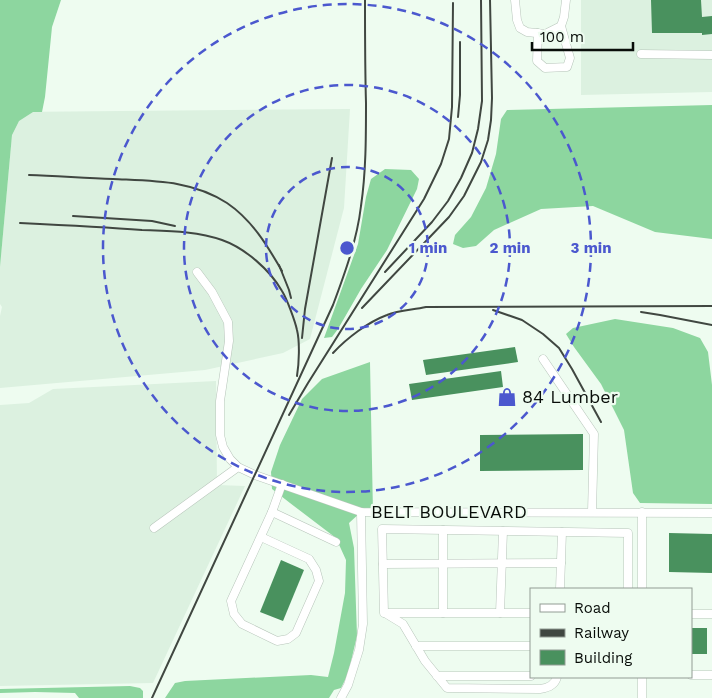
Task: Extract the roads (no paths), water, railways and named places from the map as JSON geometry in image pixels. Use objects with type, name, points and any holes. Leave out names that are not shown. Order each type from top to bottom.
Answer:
[{"type":"street","points":[[515,0],[517,20],[520,28],[527,32],[545,34],[561,26]]},
{"type":"street","points":[[538,33],[537,61],[545,68],[567,67],[570,58],[561,26],[566,0]]},
{"type":"street","points":[[641,54],[712,54]]},
{"type":"street","points":[[154,528],[238,467],[230,460],[223,447],[220,435],[220,401],[229,341],[228,322],[212,292],[197,272]]},
{"type":"street","points":[[543,359],[594,434],[592,512]]},
{"type":"street","name":"BELT BOULEVARD","points":[[238,467],[255,475],[361,512],[712,513]]},
{"type":"street","points":[[262,537],[309,559],[316,570],[318,581],[296,633],[288,639],[277,641],[242,624],[234,614],[231,601],[262,537],[282,484]]},
{"type":"street","points":[[272,512],[336,542]]},
{"type":"street","points":[[340,698],[348,685],[359,650],[363,624],[361,512]]},
{"type":"street","points":[[642,512],[642,588]]},
{"type":"street","points":[[384,613],[382,529],[628,533],[628,588]]},
{"type":"street","points":[[443,530],[443,613]]},
{"type":"street","points":[[500,613],[503,531]]},
{"type":"street","points":[[560,588],[562,532]]},
{"type":"street","points":[[383,564],[561,564]]},
{"type":"street","points":[[384,613],[530,613]]},
{"type":"street","points":[[384,613],[403,624],[425,661],[448,688],[540,690],[550,687],[556,678]]},
{"type":"street","points":[[692,614],[712,614]]},
{"type":"street","points":[[416,646],[530,646]]},
{"type":"street","points":[[692,675],[712,675]]},
{"type":"street","points":[[437,676],[530,676]]},
{"type":"street","points":[[642,678],[642,698]]},
{"type":"railway","points":[[152,698],[333,305],[350,256],[357,231],[365,167],[365,0]]},
{"type":"railway","points":[[385,272],[432,222],[448,201],[472,153],[482,101],[481,0]]},
{"type":"railway","points":[[362,308],[449,217],[464,196],[481,162],[488,140],[491,120],[490,0]]},
{"type":"railway","points":[[289,415],[424,199],[441,164],[449,139],[452,107],[453,3]]},
{"type":"railway","points":[[458,117],[460,42]]},
{"type":"railway","points":[[302,338],[305,309],[332,158]]},
{"type":"railway","points":[[29,175],[157,181],[186,186],[214,195],[244,217],[265,243],[282,271]]},
{"type":"railway","points":[[73,216],[152,221],[175,226]]},
{"type":"railway","points":[[20,223],[193,233],[222,240],[239,248],[271,275],[286,299],[295,321],[298,335],[297,376]]},
{"type":"railway","points":[[279,265],[291,298]]},
{"type":"railway","points":[[333,353],[358,331],[380,318],[396,312],[426,307],[712,306]]},
{"type":"railway","points":[[493,310],[522,320],[543,334],[559,348],[601,422]]},
{"type":"railway","points":[[641,312],[712,325]]},
{"type":"place","name":"84 Lumber","points":[[507,397]]}]
